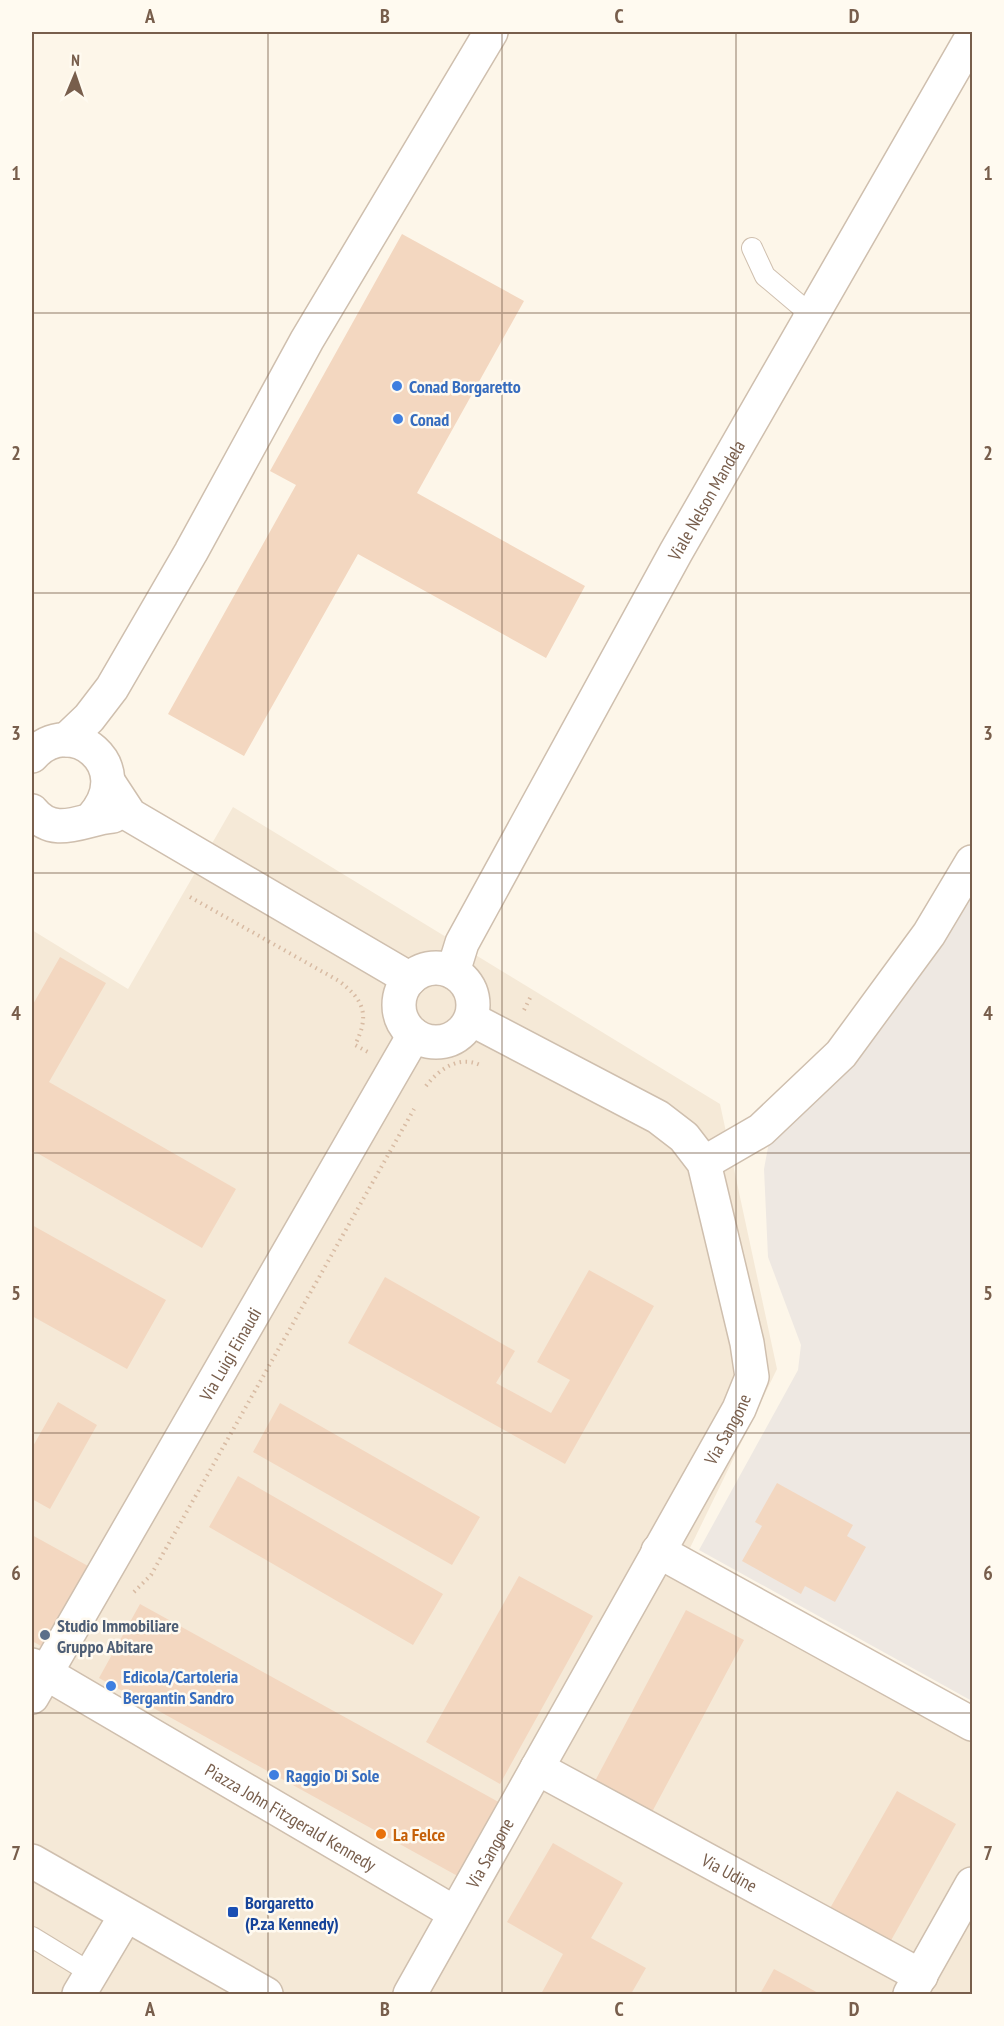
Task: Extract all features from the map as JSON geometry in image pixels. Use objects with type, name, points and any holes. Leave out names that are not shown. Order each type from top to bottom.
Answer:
[{"type":"street","points":[[66,740],[112,688],[191,552],[307,340],[491,32]]},
{"type":"street","name":"Viale Nelson Mandela","points":[[453,972],[462,943],[676,552],[972,37]]},
{"type":"street","points":[[92,819],[105,801],[105,771],[112,688]]},
{"type":"street","points":[[32,756],[51,742],[66,740],[81,743],[105,771],[130,815],[410,979]]},
{"type":"street","points":[[32,811],[48,824],[63,827],[78,825],[92,819],[130,815]]},
{"type":"street","points":[[704,1163],[761,1130],[841,1054],[929,934],[972,862]]},
{"type":"street","points":[[430,968],[453,972],[468,987],[473,1008],[471,1019],[457,1036],[446,1040],[435,1042],[414,1035],[400,1014],[399,1001],[402,989],[410,979],[430,968]]},
{"type":"street","name":"Via Sangone","points":[[455,1913],[739,1409],[752,1377],[747,1343],[704,1163],[684,1137],[658,1117],[471,1019]]},
{"type":"street","name":"Via Luigi Einaudi","points":[[36,1679],[414,1035]]},
{"type":"street","points":[[658,1551],[972,1724]]},
{"type":"street","name":"Piazza John Fitzgerald Kennedy","points":[[36,1679],[455,1913]]},
{"type":"street","name":"Via Udine","points":[[537,1768],[916,1985]]},
{"type":"street","points":[[32,1861],[266,1995]]},
{"type":"street","points":[[916,1985],[972,1884]]},
{"type":"street","points":[[410,1995],[455,1913]]},
{"type":"street","points":[[85,1984],[126,1915]]},
{"type":"lane","points":[[752,248],[765,276],[803,308],[805,327]]},
{"type":"lane","points":[[32,1937],[85,1984]]},
{"type":"path","points":[[190,897],[339,981],[356,994],[363,1008],[364,1021],[355,1045],[427,1084]]},
{"type":"path","points":[[422,1094],[427,1084],[448,1065],[471,1060],[491,1070],[531,996]]},
{"type":"path","points":[[127,1598],[151,1575],[416,1105]]},
{"type":"shaded area","points":[[233,807],[720,1104],[777,1369],[689,1550],[972,1705],[972,1994],[32,1994],[32,930],[128,989]]},
{"type":"shaded area","points":[[972,881],[972,1701],[699,1550],[798,1370],[801,1345],[768,1257],[764,1169],[769,1142]]},
{"type":"building","points":[[402,234],[524,301],[417,493],[585,586],[546,658],[358,554],[244,756],[168,714],[296,485],[270,471]]},
{"type":"building","points":[[60,957],[106,983],[49,1082],[236,1189],[202,1248],[32,1150],[32,1006]]},
{"type":"building","points":[[32,1225],[166,1300],[127,1369],[32,1316]]},
{"type":"building","points":[[589,1270],[654,1306],[565,1464],[348,1343],[385,1277],[515,1351],[496,1383],[551,1413],[570,1380],[537,1362]]},
{"type":"building","points":[[58,1402],[97,1425],[50,1509],[32,1499],[32,1448]]},
{"type":"building","points":[[280,1403],[480,1517],[452,1565],[253,1452]]},
{"type":"building","points":[[238,1476],[443,1594],[413,1645],[209,1527]]},
{"type":"building","points":[[777,1483],[853,1525],[847,1536],[866,1547],[835,1602],[805,1586],[801,1594],[742,1561],[762,1526],[755,1522]]},
{"type":"building","points":[[32,1535],[88,1566],[41,1646],[32,1641]]},
{"type":"building","points":[[519,1576],[593,1616],[500,1784],[426,1742]]},
{"type":"building","points":[[140,1604],[504,1805],[463,1879],[99,1678]]},
{"type":"building","points":[[686,1610],[744,1640],[652,1812],[595,1781]]},
{"type":"building","points":[[897,1791],[956,1824],[889,1944],[829,1910]]},
{"type":"building","points":[[553,1843],[623,1883],[591,1938],[646,1968],[631,1994],[541,1994],[563,1954],[507,1922]]},
{"type":"building","points":[[774,1969],[791,1978],[820,1994],[760,1994]]},
{"type":"place","name":"Conad Borgaretto","points":[[397,386]]},
{"type":"place","name":"Conad","points":[[398,419]]},
{"type":"place","name":"Studio Immobiliare Gruppo Abitare","points":[[45,1635]]},
{"type":"place","name":"Edicola/Cartoleria Bergantin Sandro","points":[[111,1686]]},
{"type":"place","name":"Raggio Di Sole","points":[[274,1775]]},
{"type":"place","name":"La Felce","points":[[381,1834]]},
{"type":"place","name":"Borgaretto (P.za Kennedy)","points":[[233,1912]]}]
